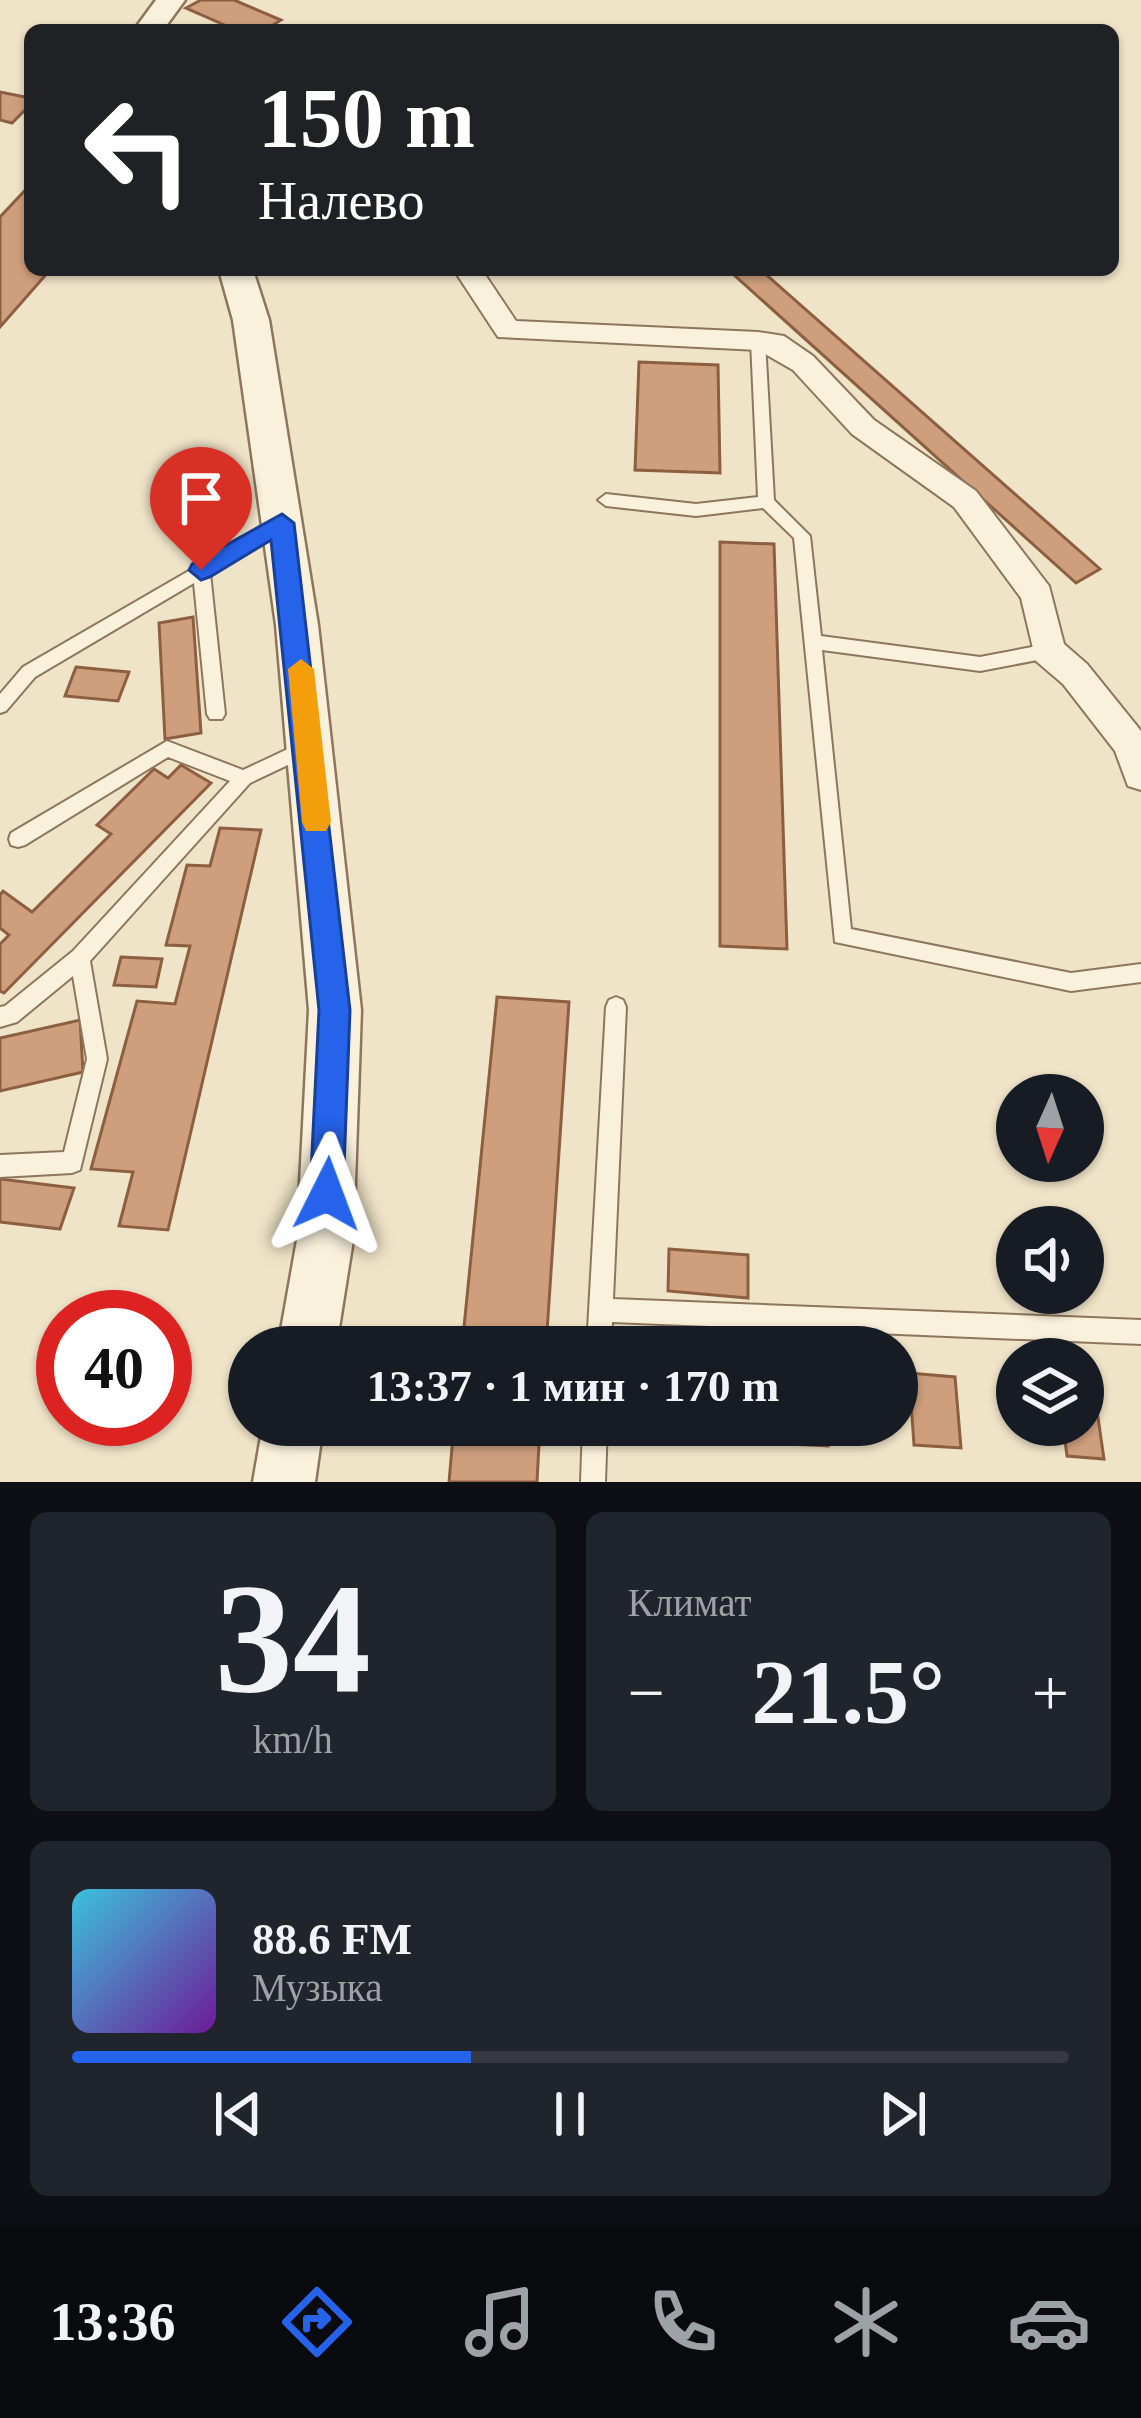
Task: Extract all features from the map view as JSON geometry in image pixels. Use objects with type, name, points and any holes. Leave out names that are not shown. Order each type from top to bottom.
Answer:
[{"type":"street","points":[[153,24],[171,0]]},
{"type":"street","points":[[238,276],[251,320],[282,523],[335,1010],[325,1240],[311,1326]]},
{"type":"street","points":[[472,276],[508,330],[758,340],[774,343],[803,363],[863,427],[965,499],[1037,595],[1048,651],[1075,674],[1131,746],[1141,775]]},
{"type":"street","points":[[284,1482],[290,1446]]},
{"type":"lane","points":[[758,340],[766,502],[802,536],[842,936],[1071,982],[1141,973]]},
{"type":"lane","points":[[606,500],[696,510],[766,502]]},
{"type":"lane","points":[[0,706],[29,672],[282,523]]},
{"type":"lane","points":[[201,570],[216,714]]},
{"type":"lane","points":[[815,642],[980,664],[1048,651]]},
{"type":"lane","points":[[0,1016],[10,1015],[80,958],[244,778],[309,747]]},
{"type":"lane","points":[[18,839],[167,749],[244,778]]},
{"type":"lane","points":[[0,1166],[72,1162],[98,1059],[80,958]]},
{"type":"lane","points":[[599,1326],[616,1007]]},
{"type":"lane","points":[[600,1310],[1141,1332]]},
{"type":"lane","points":[[592,1482],[594,1446]]},
{"type":"building","points":[[201,0],[234,0],[281,20],[222,24],[186,8]]},
{"type":"building","points":[[0,92],[24,97],[24,111],[12,123],[0,120]]},
{"type":"building","points":[[24,191],[24,276],[45,276],[0,327],[0,217]]},
{"type":"building","points":[[735,276],[768,276],[1100,569],[1076,583]]},
{"type":"building","points":[[639,362],[718,365],[720,473],[635,470]]},
{"type":"building","points":[[720,542],[774,544],[787,949],[720,946]]},
{"type":"building","points":[[193,617],[201,733],[165,739],[159,623]]},
{"type":"building","points":[[76,667],[129,672],[118,701],[65,696]]},
{"type":"building","points":[[181,765],[211,783],[4,993],[0,991],[0,944],[9,935],[0,928],[3,891],[32,912],[111,834],[97,825],[154,769],[168,778]]},
{"type":"building","points":[[220,828],[261,830],[168,1230],[119,1226],[133,1172],[91,1169],[137,1001],[175,1004],[190,946],[166,945],[187,865],[210,866]]},
{"type":"building","points":[[121,957],[162,959],[156,987],[114,985]]},
{"type":"building","points":[[497,997],[569,1002],[547,1326],[464,1326]]},
{"type":"building","points":[[80,1020],[83,1072],[0,1091],[0,1038]]},
{"type":"building","points":[[0,1179],[74,1188],[60,1229],[0,1222]]},
{"type":"building","points":[[669,1249],[748,1255],[748,1298],[668,1291]]},
{"type":"building","points":[[918,1374],[955,1377],[961,1448],[918,1445]]},
{"type":"building","points":[[452,1446],[539,1446],[537,1482],[449,1482]]},
{"type":"building","points":[[1066,1446],[1102,1446],[1104,1459],[1067,1456]]},
{"type":"slow traffic","points":[[301,669],[316,822]]},
{"type":"route","points":[[201,570],[282,523],[335,1010],[327,1194]]}]
